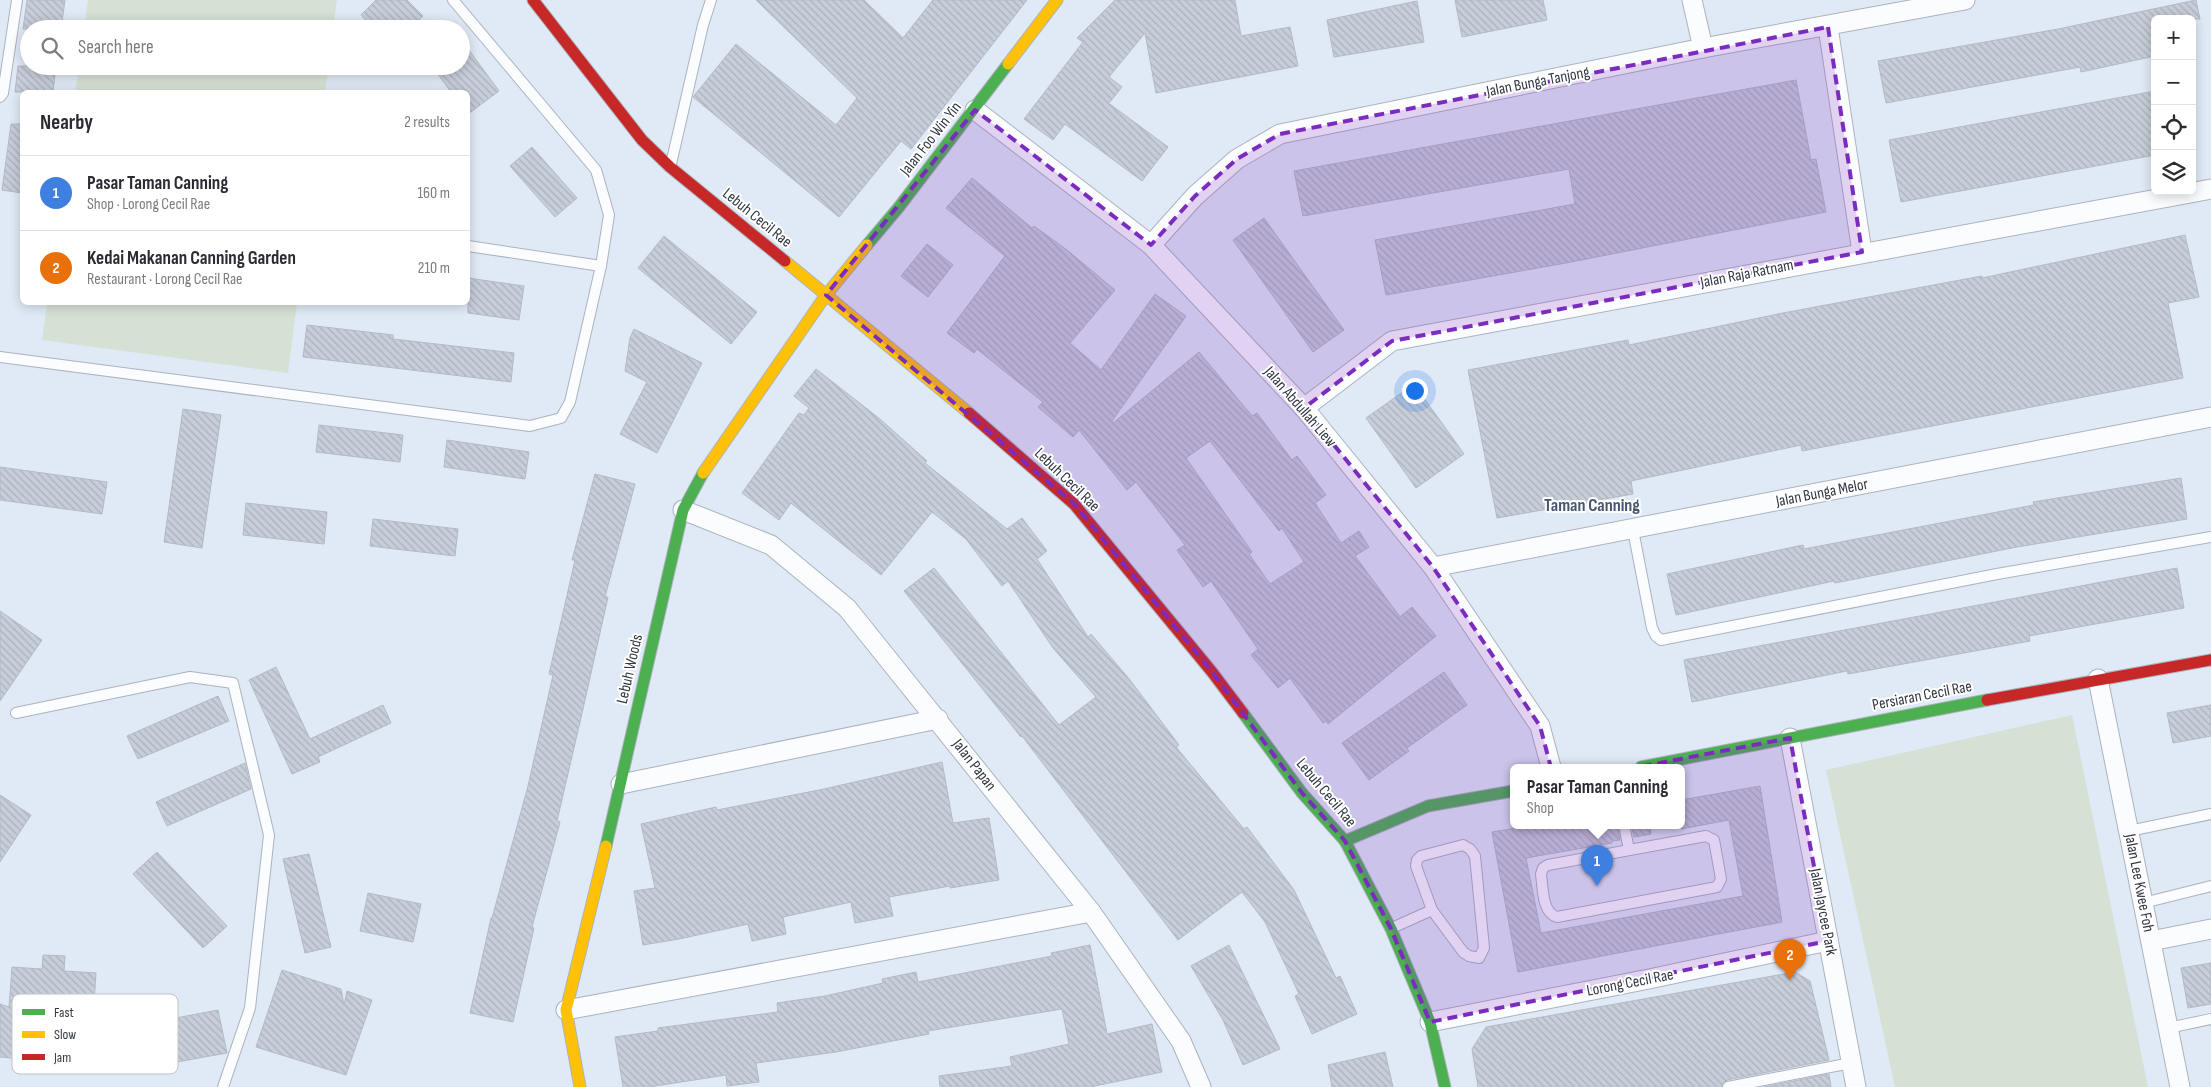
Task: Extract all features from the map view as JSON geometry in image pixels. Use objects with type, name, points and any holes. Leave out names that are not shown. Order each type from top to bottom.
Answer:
[{"type":"street","name":"Lebuh Cecil Rae","points":[[534,0],[642,140],[670,167],[947,394],[1074,504],[1212,672],[1302,793],[1345,841],[1391,929],[1430,1022],[1445,1087]]},
{"type":"street","name":"Jalan Foo Win Yin","points":[[826,295],[899,207],[975,110],[1057,0]]},
{"type":"street","points":[[1692,0],[1704,48]]},
{"type":"street","name":"Jalan Bunga Tanjong","points":[[1151,245],[1195,196],[1237,158],[1280,134],[1704,48],[1966,0]]},
{"type":"street","points":[[1828,26],[1862,252]]},
{"type":"street","name":"Jalan Abdullah Liew","points":[[975,110],[1151,245],[1304,408],[1433,567],[1540,726],[1550,764]]},
{"type":"street","name":"Jalan Raja Ratnam","points":[[1304,408],[1392,341],[1862,252],[2211,189]]},
{"type":"street","name":"Lebuh Woods","points":[[580,1087],[566,1010],[683,510],[710,462],[826,295]]},
{"type":"street","name":"Jalan Bunga Melor","points":[[1433,567],[2211,418]]},
{"type":"street","name":"Jalan Papan","points":[[683,510],[771,545],[847,608],[1091,912],[1181,1041],[1201,1087]]},
{"type":"street","name":"Persiaran Cecil Rae","points":[[1656,764],[2098,679],[2211,660]]},
{"type":"street","name":"Jalan Lee Kwee Foh","points":[[2098,679],[2180,1087]]},
{"type":"street","points":[[620,784],[938,719]]},
{"type":"street","name":"Jalan Jaycee Park","points":[[1790,738],[1856,1087]]},
{"type":"street","points":[[1345,841],[1428,806],[1510,792]]},
{"type":"street","points":[[566,1010],[1091,912]]},
{"type":"street","points":[[2151,941],[2211,929]]},
{"type":"street","name":"Lorong Cecil Rae","points":[[1430,1022],[1649,979],[1828,941]]},
{"type":"lane","points":[[0,97],[3,93],[16,0]]},
{"type":"lane","points":[[453,0],[470,20]]},
{"type":"lane","points":[[670,167],[703,25],[711,0]]},
{"type":"lane","points":[[0,357],[530,426],[561,418],[570,402],[601,266],[609,216],[596,170],[470,20]]},
{"type":"lane","points":[[470,246],[601,266]]},
{"type":"lane","points":[[1633,530],[1652,628],[1656,636],[1661,640],[1997,574],[2211,537]]},
{"type":"lane","points":[[16,713],[190,677],[233,683],[269,835],[250,1008],[223,1087]]},
{"type":"lane","points":[[2129,831],[2211,814]]},
{"type":"lane","points":[[1625,829],[1629,850]]},
{"type":"lane","points":[[1706,836],[1711,837],[1714,840],[1720,879],[1719,884],[1717,887],[1558,917],[1552,916],[1547,910],[1541,874],[1542,868],[1548,864],[1629,850],[1706,836]]},
{"type":"lane","points":[[1463,845],[1470,849],[1475,856],[1484,948],[1479,958],[1463,952],[1432,910],[1416,866],[1417,860],[1421,856],[1463,845]]},
{"type":"lane","points":[[2143,903],[2211,886]]},
{"type":"lane","points":[[1391,929],[1432,910]]},
{"type":"lane","points":[[2168,1028],[2211,1020]]},
{"type":"lane","points":[[1728,1087],[1851,1063]]},
{"type":"highlighted area","points":[[1828,27],[1862,252],[1392,341],[1304,408],[1433,567],[1540,726],[1555,783],[1790,738],[1828,941],[1430,1022],[1391,929],[1345,841],[1302,793],[1212,672],[1074,504],[826,295],[975,110],[1151,245],[1195,196],[1237,159],[1280,134]]},
{"type":"shaded area","points":[[88,0],[337,0],[334,20],[85,20]]},
{"type":"shaded area","points":[[78,75],[328,75],[325,90],[75,90]]},
{"type":"shaded area","points":[[47,305],[297,305],[288,373],[42,340]]},
{"type":"shaded area","points":[[2072,715],[2148,1087],[1895,1087],[1826,770]]},
{"type":"building","points":[[27,0],[65,0],[62,20],[24,20]]},
{"type":"building","points":[[376,0],[407,0],[423,16],[419,20],[366,20],[361,15]]},
{"type":"building","points":[[756,0],[864,0],[903,38],[933,0],[1027,0],[911,149],[901,141],[839,217],[693,97],[736,44],[836,125],[857,98]]},
{"type":"building","points":[[1115,0],[1235,0],[1241,36],[1290,27],[1298,66],[1156,93],[1145,33],[1109,77],[1122,87],[1110,102],[1107,102],[1168,147],[1142,181],[1065,124],[1053,140],[1024,119],[1083,42],[1077,38]]},
{"type":"building","points":[[1455,0],[1543,0],[1547,20],[1462,37]]},
{"type":"building","points":[[2196,0],[2200,19],[2196,19],[2196,15],[2151,15],[2151,57],[2081,72],[2080,67],[1886,103],[1878,61],[2058,29]]},
{"type":"building","points":[[1417,1],[1424,42],[1334,57],[1327,20]]},
{"type":"building","points":[[470,51],[499,91],[470,113],[470,90],[450,90],[438,75],[470,75]]},
{"type":"building","points":[[18,66],[20,66],[20,75],[55,75],[53,90],[20,90],[20,92],[15,92]]},
{"type":"building","points":[[1796,80],[1811,160],[1816,159],[1826,212],[1566,263],[1386,295],[1375,240],[1575,204],[1569,169],[1303,216],[1294,171]]},
{"type":"building","points":[[2151,92],[2151,156],[1901,202],[1889,140]]},
{"type":"building","points":[[11,124],[20,124],[20,193],[2,190]]},
{"type":"building","points":[[532,147],[577,198],[555,217],[510,166]]},
{"type":"building","points":[[972,178],[1032,228],[1034,226],[1067,250],[1115,290],[1070,343],[1101,370],[1155,294],[1186,316],[1112,421],[1113,423],[1199,352],[1252,416],[1257,413],[1292,460],[1297,456],[1326,495],[1315,503],[1341,543],[1359,531],[1369,547],[1355,556],[1400,617],[1412,607],[1436,636],[1328,724],[1326,721],[1323,723],[1290,678],[1278,688],[1251,655],[1258,649],[1211,581],[1203,587],[1177,550],[1185,545],[1136,482],[1127,490],[1079,430],[1073,437],[1038,407],[1043,402],[977,349],[974,353],[947,333],[1005,256],[946,208]],"holes":[[[1210,441],[1279,531],[1282,528],[1304,562],[1270,584],[1249,554],[1252,552],[1186,458]]]},
{"type":"building","points":[[1264,218],[1344,330],[1313,352],[1233,240]]},
{"type":"building","points":[[2185,235],[2199,297],[2168,303],[2183,378],[1802,451],[1801,445],[1631,481],[1633,494],[1497,518],[1468,370],[1628,340],[1629,345],[1783,313],[1982,276],[1982,278]]},
{"type":"building","points":[[664,236],[757,312],[731,344],[638,268]]},
{"type":"building","points":[[927,244],[953,265],[928,297],[901,276]]},
{"type":"building","points":[[470,278],[524,286],[519,320],[468,313],[468,305],[470,305]]},
{"type":"building","points":[[307,325],[393,335],[393,339],[514,353],[511,382],[303,357]]},
{"type":"building","points":[[634,329],[702,363],[657,453],[620,434],[647,382],[625,371],[630,338]]},
{"type":"building","points":[[816,369],[880,419],[927,461],[925,463],[1007,529],[1022,518],[1047,551],[1037,559],[1088,637],[1091,634],[1130,680],[1179,745],[1176,747],[1244,829],[1247,827],[1294,890],[1336,978],[1340,976],[1357,1014],[1312,1034],[1295,996],[1299,994],[1265,922],[1242,892],[1178,940],[1022,736],[904,591],[934,568],[1059,725],[1096,697],[1053,648],[1008,581],[1002,586],[966,539],[932,512],[881,575],[791,503],[779,520],[742,493],[799,413],[804,415],[809,408],[794,396]]},
{"type":"building","points":[[1414,384],[1464,454],[1416,488],[1366,418]]},
{"type":"building","points":[[183,409],[221,415],[202,548],[164,542]]},
{"type":"building","points":[[319,425],[403,435],[400,462],[316,452]]},
{"type":"building","points":[[447,440],[529,452],[525,479],[444,467]]},
{"type":"building","points":[[0,467],[107,482],[102,514],[0,500]]},
{"type":"building","points":[[595,474],[635,484],[605,597],[608,597],[557,821],[560,822],[532,927],[534,928],[513,1022],[470,1013],[491,918],[528,786],[553,675],[549,674],[575,560],[572,560]]},
{"type":"building","points":[[2181,478],[2187,519],[2017,547],[1835,583],[1834,581],[1676,615],[1667,574],[1803,545],[1804,549],[2034,505],[2033,502]]},
{"type":"building","points":[[246,503],[327,512],[324,544],[243,535]]},
{"type":"building","points":[[373,519],[458,529],[455,556],[370,546]]},
{"type":"building","points":[[2177,568],[2184,608],[2029,636],[2030,641],[1848,674],[1847,671],[1692,702],[1684,660]]},
{"type":"building","points":[[0,611],[42,640],[0,701]]},
{"type":"building","points":[[276,667],[310,739],[383,705],[391,723],[318,757],[320,762],[292,774],[249,680]]},
{"type":"building","points":[[1444,672],[1467,705],[1407,748],[1409,751],[1369,780],[1342,743]]},
{"type":"building","points":[[218,696],[229,721],[138,759],[127,736]]},
{"type":"building","points":[[2211,705],[2211,736],[2173,743],[2167,713]]},
{"type":"building","points":[[942,762],[953,823],[989,818],[999,880],[950,888],[950,886],[889,897],[893,916],[855,923],[851,902],[783,917],[786,934],[752,941],[748,924],[643,945],[634,891],[655,888],[641,824],[716,807],[717,810],[824,789]]},
{"type":"building","points":[[245,763],[251,789],[167,826],[156,802]]},
{"type":"building","points":[[1760,786],[1782,922],[1518,972],[1492,832],[1510,829],[1618,829],[1620,840],[1612,841],[1612,843],[1526,858],[1541,933],[1743,896],[1729,820],[1685,828],[1685,799]]},
{"type":"building","points":[[0,795],[31,815],[0,862]]},
{"type":"building","points":[[1632,829],[1650,829],[1651,834],[1634,837]]},
{"type":"building","points":[[157,852],[227,926],[203,948],[133,874]]},
{"type":"building","points":[[309,854],[331,947],[305,953],[283,859]]},
{"type":"building","points":[[368,893],[421,904],[413,942],[360,931]]},
{"type":"building","points":[[1090,945],[1107,1034],[1152,1024],[1162,1072],[1090,1087],[940,1087],[939,1076],[1012,1066],[1010,1057],[1069,1044],[1062,1009],[928,1031],[929,1034],[836,1052],[756,1063],[759,1082],[727,1086],[726,1075],[649,1087],[623,1087],[615,1037],[658,1031],[658,1028],[778,1012],[777,1003],[825,996],[883,983],[882,979],[916,972],[918,982],[1052,956],[1051,953]]},
{"type":"building","points":[[1229,945],[1280,1049],[1243,1065],[1223,1020],[1191,966]]},
{"type":"building","points":[[43,955],[65,956],[64,971],[96,973],[95,994],[12,994],[12,1058],[0,1057],[0,1004],[9,1007],[12,967],[42,969]]},
{"type":"building","points":[[2211,963],[2211,1004],[2188,1008],[2181,968]]},
{"type":"building","points":[[282,970],[341,989],[344,1005],[347,991],[372,1000],[346,1075],[256,1047]]},
{"type":"building","points":[[1795,972],[1810,981],[1829,1060],[1727,1080],[1721,1087],[1478,1087],[1472,1049],[1486,1027]]},
{"type":"building","points":[[218,1010],[227,1053],[178,1062],[178,1018]]},
{"type":"building","points":[[1385,1052],[1393,1087],[1332,1087],[1328,1065]]},
{"type":"building","points":[[1829,1074],[1831,1087],[1764,1087]]},
{"type":"traffic: fast","points":[[867,245],[899,207],[1008,64]]},
{"type":"traffic: fast","points":[[606,846],[683,510],[703,473]]},
{"type":"traffic: fast","points":[[1656,764],[1987,700]]},
{"type":"traffic: fast","points":[[1243,713],[1302,793],[1345,841],[1391,929],[1430,1022],[1445,1087]]},
{"type":"traffic: fast","points":[[1345,841],[1428,806],[1510,792]]},
{"type":"traffic: slow","points":[[1008,64],[1057,0]]},
{"type":"traffic: slow","points":[[703,473],[826,295],[867,245]]},
{"type":"traffic: slow","points":[[785,261],[969,413]]},
{"type":"traffic: slow","points":[[580,1087],[566,1010],[606,846]]},
{"type":"traffic: jam","points":[[533,0],[642,140],[670,167],[785,261]]},
{"type":"traffic: jam","points":[[969,413],[1074,504],[1212,672],[1243,713]]},
{"type":"traffic: jam","points":[[1987,700],[2211,660]]},
{"type":"place","name":"Pasar Taman Canning","points":[[1597,886]]},
{"type":"place","name":"Kedai Makanan Canning Garden","points":[[1790,980]]},
{"type":"district","name":"Taman Canning","points":[[1592,505]]}]
